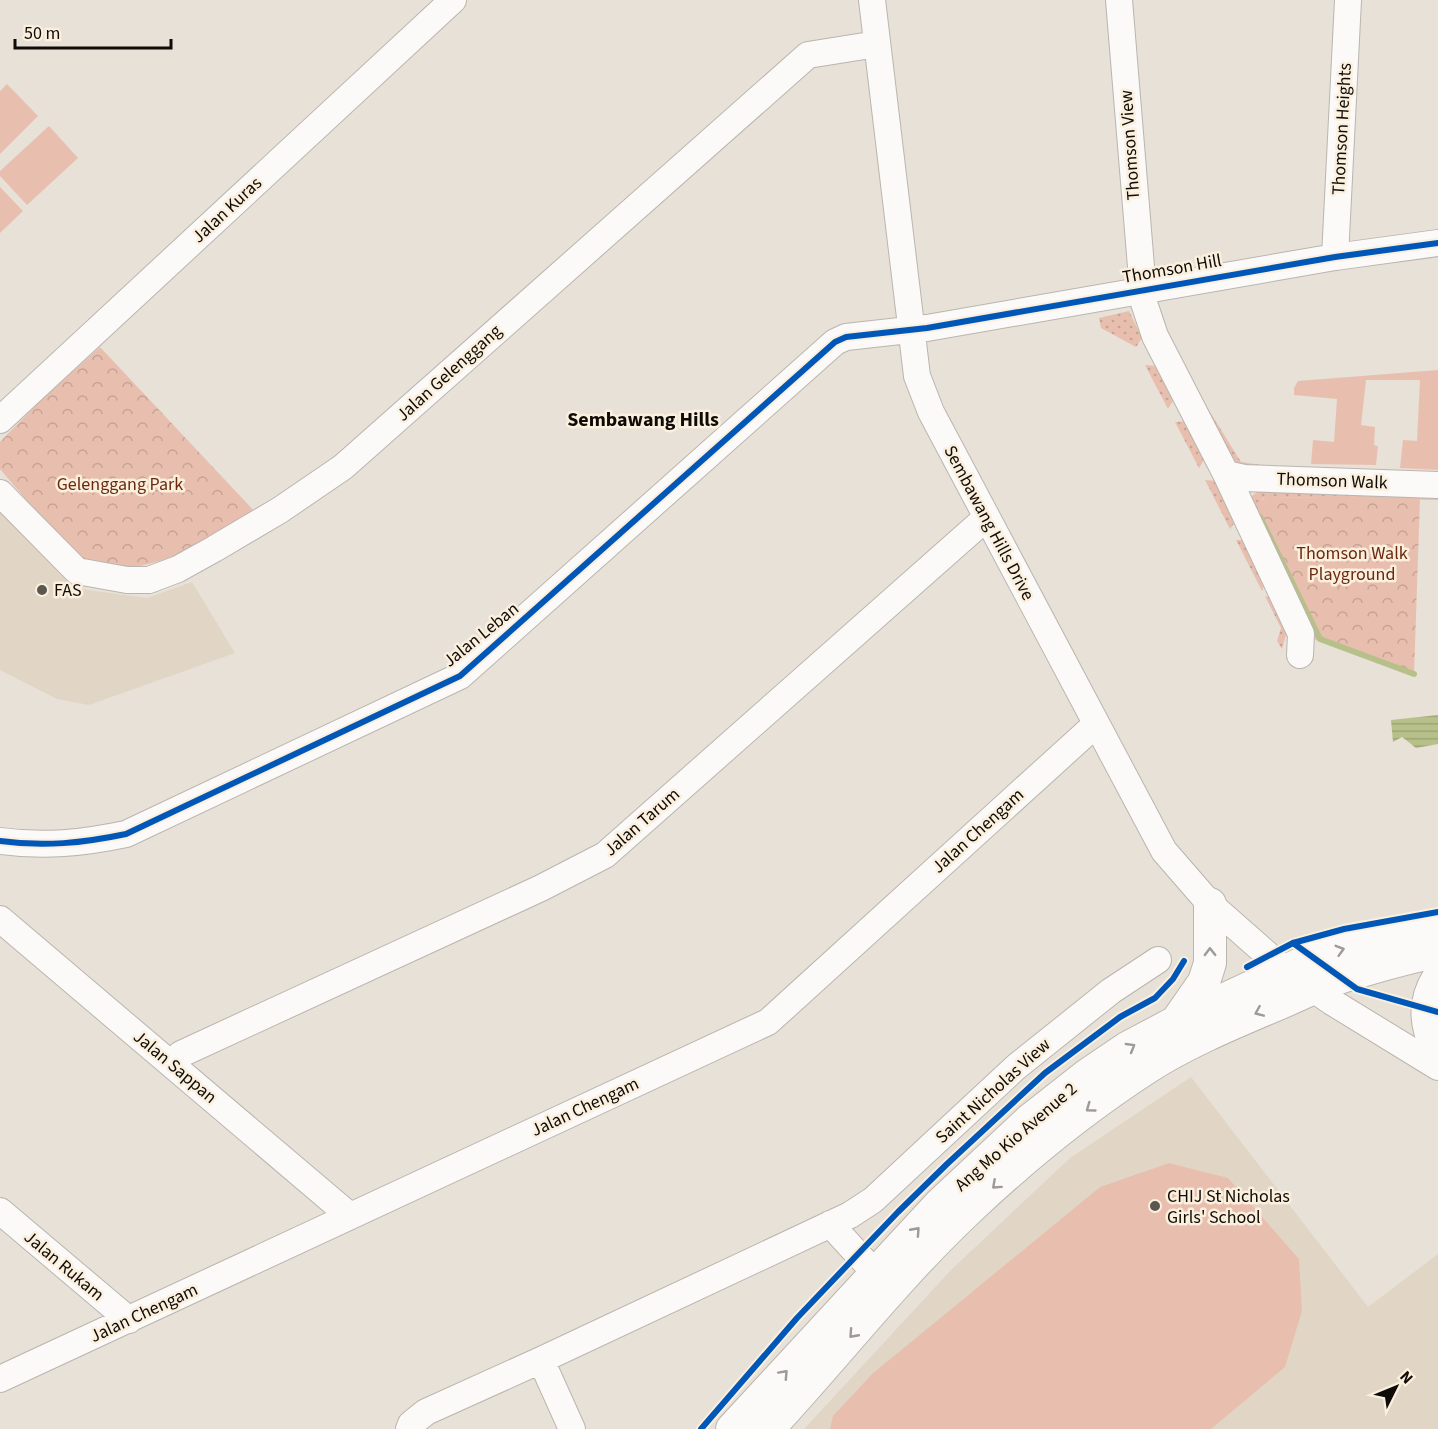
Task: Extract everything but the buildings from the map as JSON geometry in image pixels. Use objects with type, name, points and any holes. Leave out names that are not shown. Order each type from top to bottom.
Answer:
[{"type":"main road","points":[[1176,1022],[1204,982],[1210,963],[1210,904]]},
{"type":"main road","name":"Ang Mo Kio Avenue 2","points":[[768,1429],[884,1282],[939,1205],[1031,1119],[1087,1075],[1127,1048],[1176,1022],[1313,958],[1383,937],[1438,925]]},
{"type":"main road","name":"Ang Mo Kio Avenue 2","points":[[732,1429],[884,1282],[1027,1157],[1150,1066],[1195,1042],[1312,989],[1383,965],[1438,951]]},
{"type":"main road","points":[[1438,978],[1426,1010],[1430,1036],[1438,1053]]},
{"type":"street","name":"Jalan Kuras","points":[[0,420],[453,0]]},
{"type":"street","name":"Sembawang Hills Drive","points":[[872,0],[917,376],[931,412],[1095,725],[1164,851],[1210,904],[1285,970],[1438,1067]]},
{"type":"street","name":"Thomson View","points":[[1119,0],[1142,289]]},
{"type":"street","name":"Thomson Heights","points":[[1335,257],[1348,0]]},
{"type":"street","name":"Jalan Gelenggang","points":[[0,493],[77,572],[127,580],[149,580],[178,569],[280,510],[343,467],[808,56],[877,44]]},
{"type":"street","name":"Thomson Hill","points":[[912,330],[1335,257],[1438,243]]},
{"type":"street","points":[[1142,289],[1144,303],[1155,336],[1226,474],[1301,634],[1300,655]]},
{"type":"street","name":"Jalan Leban","points":[[0,842],[26,845],[82,843],[126,834],[460,676],[835,342],[846,337],[912,330]]},
{"type":"street","name":"Thomson Walk","points":[[1226,474],[1244,478],[1438,485]]},
{"type":"street","name":"Jalan Tarum","points":[[171,1063],[181,1054],[530,893],[605,855],[986,518]]},
{"type":"street","name":"Jalan Chengam","points":[[0,1379],[768,1022],[1095,725]]},
{"type":"street","name":"Jalan Sappan","points":[[0,919],[350,1216]]},
{"type":"street","name":"Saint Nicholas View","points":[[409,1429],[411,1424],[426,1412],[850,1215],[873,1200],[1016,1067],[1112,991],[1158,960]]},
{"type":"street","name":"Jalan Rukam","points":[[0,1211],[129,1320]]},
{"type":"street","points":[[830,1224],[884,1282]]},
{"type":"street","points":[[541,1360],[572,1429]]},
{"type":"shaded area","points":[[0,509],[81,589],[147,598],[192,582],[235,653],[89,705],[57,699],[0,670]]},
{"type":"shaded area","points":[[1438,715],[1438,744],[1416,748],[1402,737],[1393,742],[1391,720]]},
{"type":"shaded area","name":"CHIJ St Nicholas Girls' School","points":[[1191,1077],[1368,1307],[1438,1254],[1438,1429],[804,1429],[951,1270],[1070,1158]]},
{"type":"green space","points":[[7,84],[38,116],[0,154],[0,91]]},
{"type":"green space","points":[[49,126],[78,158],[27,205],[0,176],[0,171]]},
{"type":"green space","points":[[0,187],[23,211],[0,233]]},
{"type":"green space","points":[[1129,311],[1142,338],[1136,347],[1101,328],[1099,318]]},
{"type":"green space","name":"Gelenggang Park","points":[[100,347],[258,515],[234,531],[178,555],[153,563],[125,568],[99,566],[88,561],[77,554],[54,532],[0,469],[0,442],[39,402]]},
{"type":"green space","points":[[1145,365],[1157,366],[1174,399],[1168,409]]},
{"type":"green space","points":[[1438,370],[1438,470],[1400,468],[1403,440],[1417,441],[1420,380],[1366,380],[1361,425],[1375,427],[1374,445],[1378,446],[1376,465],[1311,464],[1313,440],[1334,442],[1337,399],[1294,395],[1294,388],[1298,381]]},
{"type":"green space","points":[[1187,375],[1241,462],[1282,468],[1245,475],[1224,455]]},
{"type":"green space","points":[[1187,421],[1206,457],[1199,468],[1175,422]]},
{"type":"green space","points":[[1205,480],[1218,481],[1237,519],[1230,529]]},
{"type":"green space","points":[[1261,488],[1438,490],[1438,500],[1268,497],[1262,499],[1256,517],[1316,640],[1301,634],[1250,505],[1252,496]]},
{"type":"green space","name":"Thomson Walk Playground","points":[[1267,497],[1420,499],[1414,674],[1316,640],[1256,517],[1258,505]]},
{"type":"green space","points":[[1236,540],[1248,540],[1266,581],[1262,591]]},
{"type":"green space","points":[[1265,596],[1274,599],[1288,628],[1282,649],[1277,641],[1281,628]]},
{"type":"green space","name":"CHIJ St Nicholas Girls' School","points":[[1169,1163],[1228,1178],[1299,1259],[1302,1311],[1285,1367],[1211,1429],[830,1429],[833,1416],[872,1374],[1100,1187]]},
{"type":"waterway","points":[[1260,517],[1320,639],[1414,674]]},
{"type":"cycle path","points":[[0,841],[32,844],[63,843],[126,834],[460,676],[835,342],[846,337],[927,328],[1335,257],[1438,243]]},
{"type":"cycle path","points":[[1247,967],[1293,943],[1344,929],[1438,912]]},
{"type":"cycle path","points":[[1293,943],[1357,989],[1438,1012]]},
{"type":"cycle path","points":[[701,1429],[797,1318],[947,1164],[1045,1073],[1120,1017],[1155,998],[1173,979],[1184,961]]},
{"type":"place","name":"FAS","points":[[42,590]]},
{"type":"place","name":"CHIJ St Nicholas Girls' School","points":[[1155,1206]]},
{"type":"district","name":"Sembawang Hills","points":[[643,420]]}]
